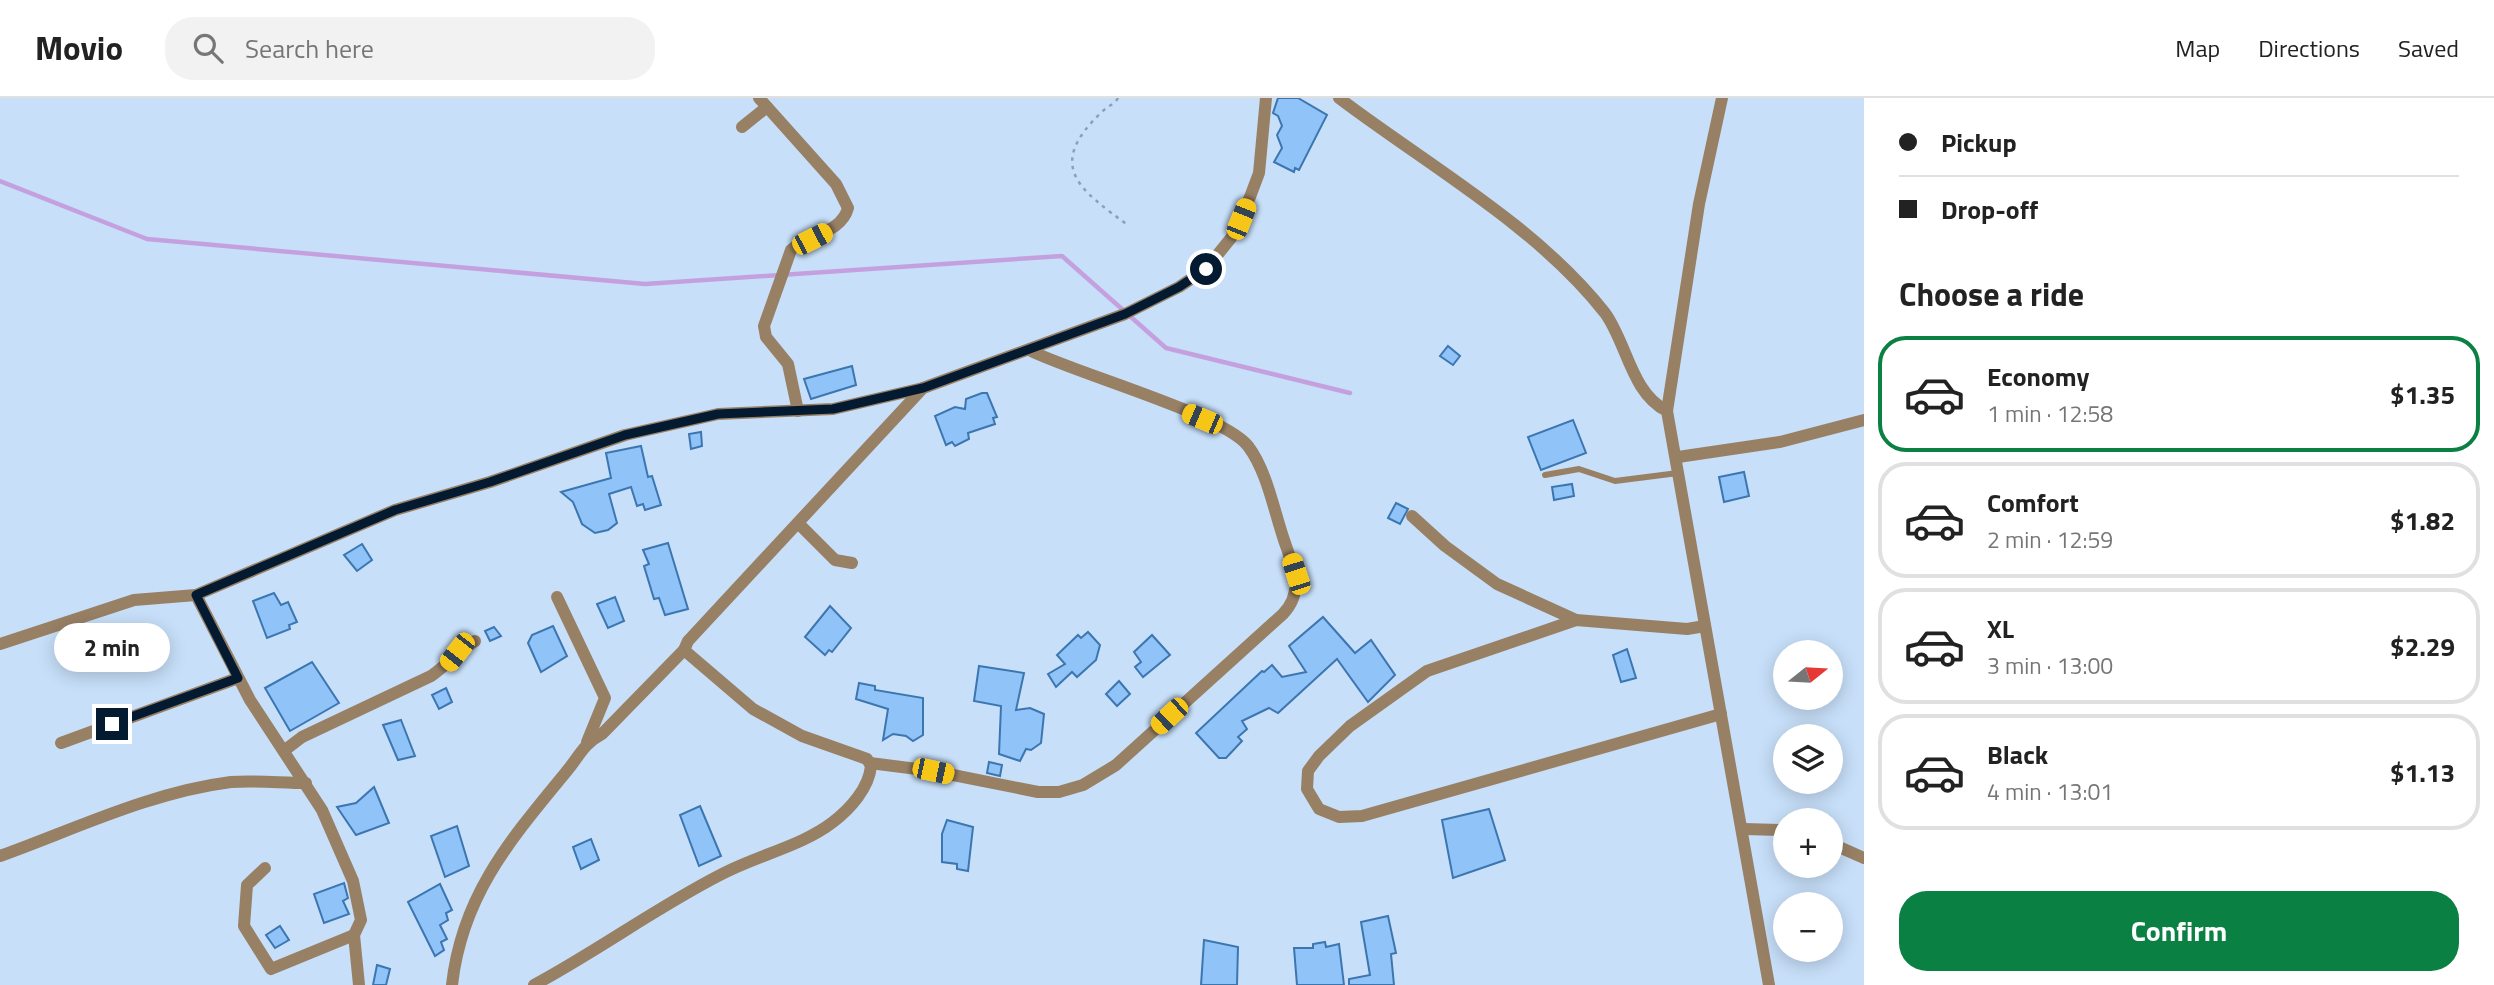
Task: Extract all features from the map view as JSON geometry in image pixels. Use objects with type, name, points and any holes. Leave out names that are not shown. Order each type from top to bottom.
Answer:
[{"type":"street","points":[[0,644],[134,600],[196,595],[395,510],[490,482],[625,435],[718,414],[833,409],[923,388],[979,365],[1029,350],[1163,296],[1194,279],[1216,258],[1241,219],[1259,173],[1266,98]]},
{"type":"street","points":[[1339,98],[1467,189],[1563,270],[1604,312],[1636,376],[1660,407],[1667,411]]},
{"type":"street","points":[[1722,98],[1699,204],[1667,411],[1678,457],[1705,626],[1744,828],[1769,985]]},
{"type":"street","points":[[742,127],[763,103],[836,184],[848,208],[846,214],[830,230],[791,250],[766,313],[766,337],[788,364],[798,411]]},
{"type":"street","points":[[684,650],[753,709],[787,729],[860,755],[870,763],[933,771],[1038,792],[1059,792],[1083,785],[1116,765],[1283,614],[1294,599],[1296,574],[1257,463],[1244,441],[1220,426],[1029,350]]},
{"type":"street","points":[[587,742],[602,734],[665,666],[684,650],[704,622],[923,388]]},
{"type":"street","points":[[1678,457],[1780,442],[1864,421]]},
{"type":"street","points":[[1412,516],[1445,547],[1497,584],[1576,621],[1688,629],[1705,626]]},
{"type":"street","points":[[797,523],[835,560],[852,563]]},
{"type":"street","points":[[196,595],[238,678],[306,783],[353,881],[360,920],[354,935],[359,985]]},
{"type":"street","points":[[452,985],[460,944],[483,884],[510,839],[568,770],[587,742],[605,698],[557,597]]},
{"type":"street","points":[[1576,621],[1439,666],[1387,698],[1350,726],[1312,765],[1307,783],[1315,806],[1339,817],[1362,816],[1721,714]]},
{"type":"street","points":[[285,750],[302,737],[431,676],[446,666],[457,652],[475,641]]},
{"type":"street","points":[[61,743],[238,678]]},
{"type":"street","points":[[534,985],[685,894],[755,858],[825,828],[855,800],[868,778],[870,763]]},
{"type":"street","points":[[0,856],[161,797],[196,788],[234,782],[306,783]]},
{"type":"street","points":[[1744,828],[1773,829]]},
{"type":"street","points":[[1843,849],[1864,858]]},
{"type":"street","points":[[265,869],[247,886],[244,926],[271,969],[354,935]]},
{"type":"lane","points":[[1545,475],[1579,469],[1615,481],[1680,473]]},
{"type":"path","points":[[1118,98],[1102,111],[1078,142],[1073,151],[1073,163],[1084,192],[1129,226]]},
{"type":"building","points":[[1278,98],[1298,98],[1327,115],[1299,170],[1295,168],[1294,172],[1274,162],[1282,148],[1277,135],[1282,126],[1278,116],[1273,113]]},
{"type":"building","points":[[1448,346],[1460,356],[1453,365],[1440,356]]},
{"type":"building","points":[[852,366],[856,385],[811,399],[804,379]]},
{"type":"building","points":[[987,393],[997,417],[993,418],[995,424],[968,433],[969,439],[955,446],[952,442],[946,445],[935,416],[955,407],[965,409],[966,399]]},
{"type":"building","points":[[1573,420],[1586,453],[1541,470],[1528,437]]},
{"type":"building","points":[[701,432],[702,446],[691,449],[689,434]]},
{"type":"building","points":[[641,446],[648,477],[652,476],[661,505],[645,510],[643,504],[637,506],[631,487],[609,494],[617,523],[608,530],[595,533],[582,524],[573,502],[561,492],[611,478],[606,453]]},
{"type":"building","points":[[1744,472],[1749,496],[1724,502],[1719,477]]},
{"type":"building","points":[[1572,484],[1574,496],[1554,500],[1552,487]]},
{"type":"building","points":[[1396,503],[1408,509],[1400,524],[1388,518]]},
{"type":"building","points":[[668,543],[688,609],[665,615],[659,598],[654,599],[644,566],[649,564],[643,550]]},
{"type":"building","points":[[362,544],[372,560],[357,571],[344,555]]},
{"type":"building","points":[[274,593],[281,605],[288,602],[297,622],[289,625],[290,629],[267,638],[253,601]]},
{"type":"building","points":[[615,597],[624,621],[608,628],[597,604]]},
{"type":"building","points":[[830,606],[851,628],[832,652],[829,650],[825,655],[805,637]]},
{"type":"building","points":[[1323,617],[1355,653],[1371,640],[1395,675],[1368,702],[1337,659],[1278,713],[1269,708],[1242,721],[1247,729],[1238,737],[1242,741],[1226,758],[1219,758],[1196,733],[1262,671],[1272,665],[1282,677],[1306,672],[1289,646]]},
{"type":"building","points":[[553,626],[567,656],[541,672],[528,643],[532,635]]},
{"type":"building","points":[[494,627],[501,636],[490,641],[485,631]]},
{"type":"building","points":[[1088,632],[1100,645],[1096,660],[1077,677],[1072,672],[1056,687],[1048,674],[1065,664],[1057,655],[1078,635],[1081,638]]},
{"type":"building","points":[[1152,635],[1170,655],[1143,677],[1135,667],[1141,662],[1134,652]]},
{"type":"building","points":[[1627,649],[1636,678],[1621,682],[1613,655]]},
{"type":"building","points":[[312,662],[339,703],[290,731],[265,688]]},
{"type":"building","points":[[979,666],[1024,673],[1016,710],[1030,708],[1044,714],[1041,743],[1031,750],[1026,749],[1020,761],[999,754],[1001,706],[974,701]]},
{"type":"building","points":[[1119,681],[1130,694],[1117,706],[1106,694]]},
{"type":"building","points":[[859,683],[875,686],[875,690],[923,698],[923,735],[913,741],[906,736],[893,734],[883,740],[888,709],[856,699]]},
{"type":"building","points":[[446,688],[452,702],[439,709],[432,695]]},
{"type":"building","points":[[401,720],[415,756],[398,760],[383,725]]},
{"type":"building","points":[[989,762],[1002,765],[1000,776],[987,773]]},
{"type":"building","points":[[374,787],[389,823],[356,835],[337,807],[356,803]]},
{"type":"building","points":[[700,806],[721,856],[699,866],[680,815]]},
{"type":"building","points":[[1489,809],[1505,860],[1453,878],[1442,820]]},
{"type":"building","points":[[947,820],[973,827],[968,871],[957,869],[957,864],[942,862],[942,834]]},
{"type":"building","points":[[457,826],[469,866],[445,877],[431,836]]},
{"type":"building","points":[[591,839],[599,860],[581,869],[573,847]]},
{"type":"building","points":[[344,883],[348,898],[343,901],[349,914],[324,923],[314,894]]},
{"type":"building","points":[[440,884],[452,910],[446,913],[448,920],[440,925],[447,939],[441,942],[444,950],[435,956],[408,902]]},
{"type":"building","points":[[1388,916],[1396,953],[1391,954],[1394,985],[1349,985],[1349,979],[1370,975],[1361,922]]},
{"type":"building","points":[[280,926],[289,940],[275,948],[266,935]]},
{"type":"building","points":[[1204,940],[1238,947],[1237,985],[1201,985]]},
{"type":"building","points":[[1325,942],[1326,947],[1339,944],[1344,985],[1297,985],[1294,948],[1313,948],[1313,944]]},
{"type":"building","points":[[377,965],[390,969],[386,985],[373,985]]},
{"type":"waterway","points":[[0,181],[147,239],[645,284],[1062,256],[1166,348],[1350,393]]},
{"type":"route","points":[[112,724],[238,678],[196,595],[257,572],[362,523],[395,510],[526,470],[566,454],[666,424],[718,414],[833,409],[923,388],[945,377],[1029,350],[1125,314],[1194,279],[1206,269]]}]
